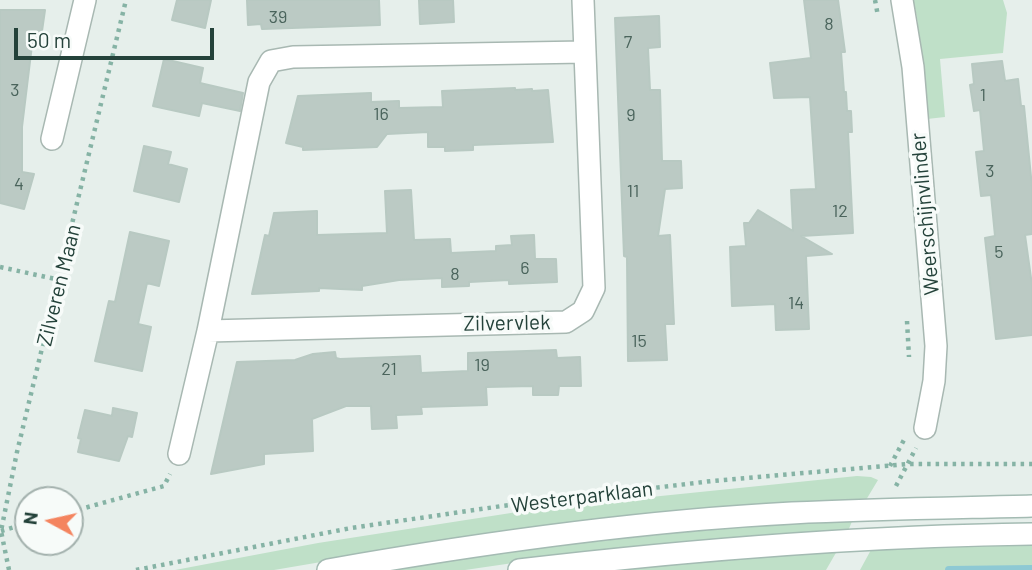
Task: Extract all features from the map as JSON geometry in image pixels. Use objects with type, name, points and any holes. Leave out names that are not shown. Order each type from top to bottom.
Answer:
[{"type":"street","points":[[52,139],[85,0]]},
{"type":"street","name":"Zilvervlek","points":[[208,331],[566,322],[583,311],[594,288],[583,0]]},
{"type":"street","name":"Weerschijnvlinder","points":[[902,0],[913,67],[936,346],[934,381],[916,428]]},
{"type":"street","points":[[179,454],[208,331],[258,82],[271,61],[293,57],[584,52]]},
{"type":"street","name":"Westerparklaan","points":[[328,570],[510,541],[695,521],[792,513],[1032,506]]},
{"type":"street","points":[[519,570],[671,553],[801,543],[1032,534]]},
{"type":"path","name":"Zilveren Maan","points":[[9,570],[0,530],[127,0]]},
{"type":"path","points":[[875,0],[880,26]]},
{"type":"path","points":[[0,267],[60,280]]},
{"type":"path","points":[[907,310],[910,362]]},
{"type":"path","points":[[890,466],[904,441],[916,428]]},
{"type":"path","points":[[84,508],[164,486],[179,454]]},
{"type":"path","name":"Westerparklaan","points":[[136,570],[351,528],[502,506],[712,481],[890,466],[1032,464]]},
{"type":"green space","points":[[913,0],[1003,0],[1007,13],[1003,53],[940,59],[945,117],[927,119]]},
{"type":"green space","points":[[857,476],[878,480],[866,500],[427,544],[274,570],[175,570],[318,543],[543,508]]},
{"type":"green space","points":[[853,519],[848,531],[757,535],[465,570],[386,570],[619,539]]},
{"type":"green space","points":[[1032,545],[1032,570],[860,570],[872,548]]},
{"type":"green space","points":[[837,551],[826,570],[603,570],[747,555]]},
{"type":"building","points":[[177,0],[211,0],[205,28],[172,20]]},
{"type":"building","points":[[247,0],[379,0],[380,25],[262,29],[261,24],[248,25]]},
{"type":"building","points":[[419,0],[453,0],[454,22],[420,24]]},
{"type":"building","points":[[804,0],[838,0],[845,52],[841,52],[844,92],[847,111],[851,111],[852,132],[848,132],[853,233],[801,236],[832,254],[806,256],[809,329],[776,330],[775,304],[732,306],[730,247],[746,246],[744,223],[749,223],[758,210],[793,231],[791,190],[816,189],[810,97],[774,98],[770,63],[811,58]]},
{"type":"building","points":[[0,10],[45,10],[41,38],[33,37],[22,127],[22,172],[34,174],[24,209],[0,203]]},
{"type":"building","points":[[659,16],[660,47],[648,48],[650,90],[660,90],[662,161],[681,161],[682,188],[665,189],[658,236],[670,235],[674,324],[665,324],[667,360],[628,361],[627,257],[624,256],[615,18]]},
{"type":"building","points":[[164,59],[203,68],[200,83],[243,93],[240,111],[202,103],[199,116],[153,106]]},
{"type":"building","points":[[1002,61],[1005,81],[1018,79],[1021,106],[1024,106],[1032,187],[1032,234],[1025,235],[1032,285],[1032,335],[996,339],[985,238],[995,236],[991,195],[981,196],[976,152],[984,151],[980,110],[974,111],[970,85],[974,84],[972,64]]},
{"type":"building","points":[[515,88],[548,90],[553,142],[473,145],[473,150],[445,151],[445,147],[428,147],[428,132],[387,134],[377,147],[303,150],[303,147],[286,143],[298,96],[371,93],[371,102],[399,101],[399,108],[443,107],[442,91]]},
{"type":"building","points":[[144,146],[171,152],[168,164],[187,169],[179,202],[134,191]]},
{"type":"building","points":[[411,190],[414,240],[450,239],[451,253],[496,251],[496,246],[512,245],[511,236],[534,235],[535,259],[556,259],[557,282],[509,284],[509,280],[469,282],[469,286],[442,287],[442,278],[399,280],[362,286],[362,290],[319,288],[319,291],[252,294],[265,235],[269,236],[274,213],[317,211],[317,235],[387,233],[385,191]]},
{"type":"building","points":[[130,232],[169,241],[159,286],[147,283],[138,324],[151,327],[142,371],[95,361],[109,301],[115,302]]},
{"type":"building","points":[[556,350],[557,358],[580,357],[581,386],[559,386],[558,395],[533,395],[533,386],[486,387],[487,405],[421,407],[422,414],[396,415],[397,428],[372,429],[371,406],[346,406],[312,419],[313,451],[264,454],[264,464],[211,474],[237,362],[295,360],[313,354],[335,352],[336,358],[340,359],[420,356],[421,373],[468,371],[468,353]]},
{"type":"building","points":[[113,408],[137,413],[132,437],[128,436],[119,461],[78,452],[81,439],[78,438],[85,410],[112,416]]},
{"type":"waterway","points":[[949,570],[1032,569]]}]
